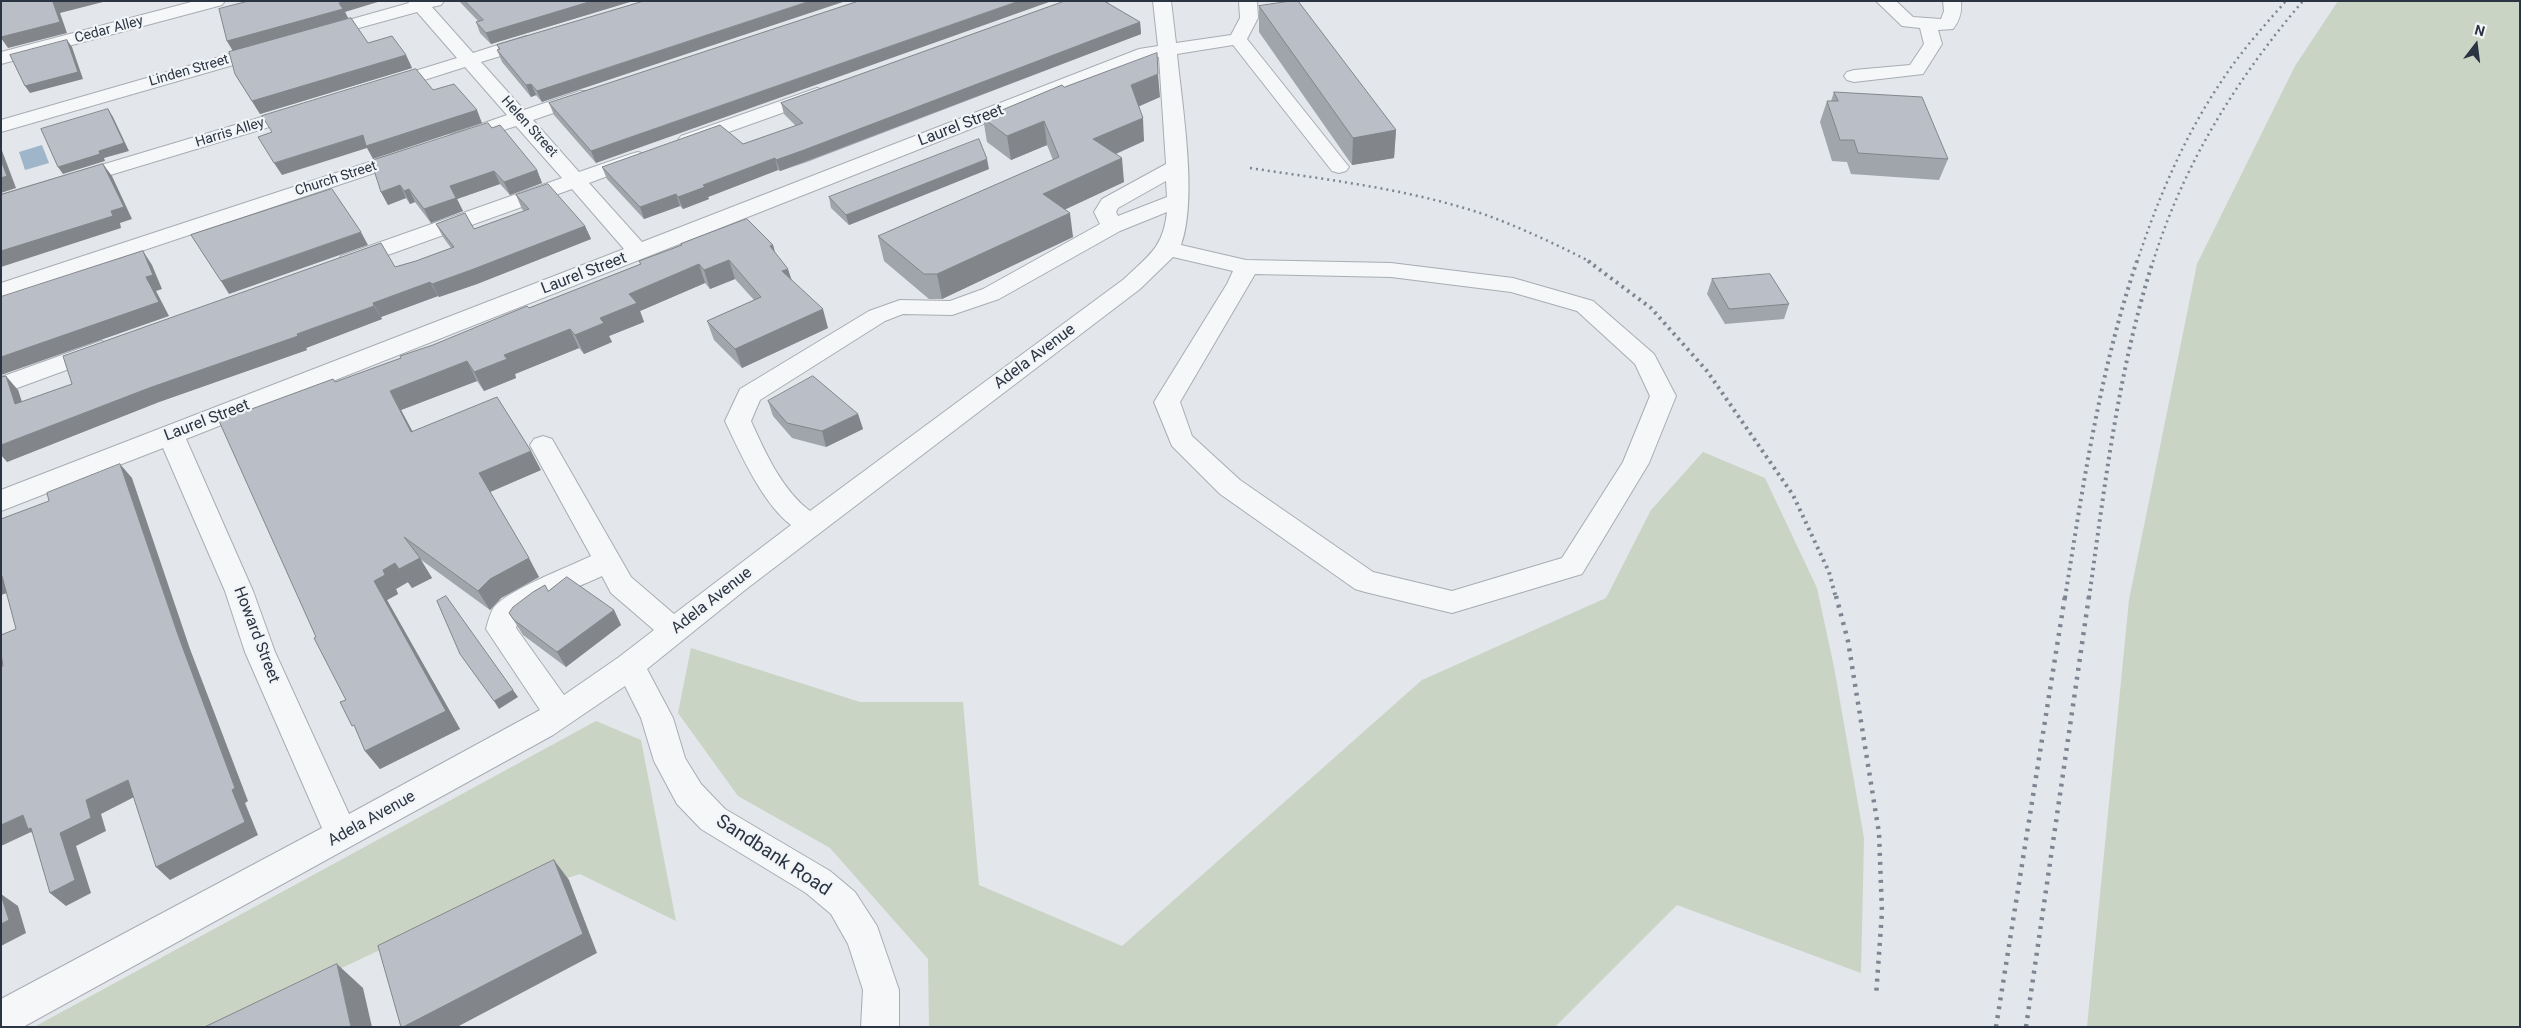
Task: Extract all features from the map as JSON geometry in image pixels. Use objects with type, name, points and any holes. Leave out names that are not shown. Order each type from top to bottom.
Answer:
[{"type":"street","name":"Cedar Alley","points":[[1,58],[216,1]]},
{"type":"street","name":"Adela Avenue","points":[[1,1019],[542,726],[630,666],[810,525],[1132,284],[1168,249],[1176,228],[1178,200],[1176,167],[1162,1]]},
{"type":"street","points":[[1248,1],[1249,18],[1238,39],[1339,167]]},
{"type":"street","points":[[1885,1],[1908,22],[1928,25],[1947,25],[1953,11],[1952,1]]},
{"type":"street","name":"Linden Street","points":[[1,126],[425,3]]},
{"type":"street","name":"Helen Street","points":[[425,3],[469,60],[640,252]]},
{"type":"street","points":[[1854,76],[1916,70],[1933,44],[1928,25]]},
{"type":"street","points":[[372,90],[548,35]]},
{"type":"street","name":"Laurel Street","points":[[3,492],[171,435],[1146,53],[1238,39]]},
{"type":"street","points":[[326,269],[839,85]]},
{"type":"street","name":"Church Street","points":[[1,291],[606,89]]},
{"type":"street","name":"Harris Alley","points":[[1,202],[324,104]]},
{"type":"street","points":[[1112,226],[1104,212],[1110,204],[1176,167]]},
{"type":"street","points":[[810,525],[790,510],[755,458],[738,421],[748,395],[788,368],[877,316],[900,307],[952,308],[983,296],[1112,226],[1178,200]]},
{"type":"street","points":[[1168,249],[1246,267],[1392,270],[1513,285],[1585,306],[1644,360],[1663,396],[1636,463],[1572,566],[1452,602],[1365,581],[1230,487],[1181,440],[1167,402],[1239,284],[1246,267]]},
{"type":"street","points":[[1,386],[122,342]]},
{"type":"street","name":"Howard Street","points":[[171,435],[239,591],[260,652],[342,835]]},
{"type":"street","points":[[543,444],[621,586],[674,630]]},
{"type":"street","points":[[560,714],[501,629],[505,615],[526,600],[607,561]]},
{"type":"street","name":"Sandbank Road","points":[[630,666],[657,718],[670,761],[689,794],[712,819],[818,882],[843,903],[864,938],[881,990],[880,1027]]},
{"type":"green space","points":[[2338,1],[2520,1],[2520,1027],[2087,1027],[2129,600],[2197,264],[2295,66]]},
{"type":"green space","points":[[1703,452],[1765,478],[1817,588],[1834,667],[1864,838],[1861,973],[1677,905],[1555,1027],[929,1027],[928,959],[830,848],[738,796],[678,713],[691,648],[860,702],[963,702],[979,885],[1122,946],[1422,680],[1606,598],[1651,510]]},
{"type":"green space","points":[[596,721],[641,740],[676,921],[580,874],[465,910],[216,1027],[34,1027]]},
{"type":"water","points":[[42,145],[49,163],[25,170],[19,152]]},
{"type":"building","points":[[1,1],[58,1],[53,2],[60,22],[1,37]]},
{"type":"building","points":[[249,1],[344,1],[339,3],[343,9],[227,41],[219,9]]},
{"type":"building","points":[[465,1],[592,1],[486,33],[476,22],[483,20]]},
{"type":"building","points":[[644,1],[810,1],[537,91],[531,84],[526,85],[497,50],[500,49],[497,45]]},
{"type":"building","points":[[859,1],[1019,1],[591,151],[549,103]]},
{"type":"building","points":[[1065,1],[1104,1],[1140,22],[804,150],[776,160],[775,158],[703,185],[705,187],[678,197],[676,194],[640,207],[602,167],[720,125],[743,144],[803,123],[781,103]]},
{"type":"building","points":[[1298,1],[1396,130],[1353,138],[1259,6]]},
{"type":"building","points":[[351,18],[368,43],[392,36],[406,55],[252,101],[235,74],[229,52]]},
{"type":"building","points":[[67,40],[78,72],[25,86],[10,55]]},
{"type":"building","points":[[1157,53],[1158,74],[1131,85],[1143,118],[1093,139],[1122,158],[1043,194],[1070,213],[937,274],[924,274],[878,236],[1059,157],[1044,121],[1007,136],[983,118],[1062,85],[1064,87]]},
{"type":"building","points":[[416,69],[433,90],[454,84],[477,110],[366,146],[363,135],[274,163],[258,137],[272,132],[262,116]]},
{"type":"building","points":[[1834,92],[1922,97],[1948,159],[1858,153],[1854,140],[1840,140],[1827,101],[1838,101]]},
{"type":"building","points":[[108,109],[124,143],[99,151],[100,154],[58,167],[41,129]]},
{"type":"building","points":[[488,123],[492,128],[500,125],[537,170],[504,182],[494,171],[450,186],[456,198],[424,209],[409,189],[404,191],[400,185],[381,192],[371,161]]},
{"type":"building","points":[[979,139],[987,159],[846,215],[829,197]]},
{"type":"building","points":[[1,160],[7,176],[1,178]]},
{"type":"building","points":[[103,164],[124,207],[111,211],[113,216],[1,251],[1,195]]},
{"type":"building","points":[[548,184],[585,226],[471,270],[432,284],[430,282],[373,303],[374,306],[297,334],[298,336],[149,388],[1,445],[1,377],[6,376],[15,404],[72,384],[63,356],[381,243],[395,267],[416,261],[454,247],[436,224],[465,213],[474,229],[529,209],[516,195]]},
{"type":"building","points":[[332,189],[361,232],[221,281],[191,235]]},
{"type":"building","points":[[747,219],[773,245],[770,246],[788,269],[782,271],[823,309],[735,349],[707,321],[761,297],[729,260],[704,270],[699,264],[629,294],[637,303],[600,318],[604,323],[575,335],[570,329],[504,355],[507,359],[474,372],[467,361],[390,391],[411,432],[497,397],[531,451],[479,473],[529,558],[490,579],[478,591],[404,537],[420,558],[399,569],[395,563],[383,570],[385,575],[374,581],[446,711],[365,751],[354,725],[352,726],[340,702],[346,700],[314,638],[316,637],[219,421],[333,379],[335,382],[401,358],[400,356],[433,345],[527,306],[529,308],[641,264],[639,261]]},
{"type":"building","points":[[143,251],[153,275],[146,277],[159,302],[1,357],[1,297]]},
{"type":"building","points":[[1770,274],[1789,304],[1729,309],[1712,279]]},
{"type":"building","points":[[813,376],[858,414],[822,431],[787,423],[768,401]]},
{"type":"building","points":[[120,464],[178,635],[235,788],[232,790],[245,822],[156,867],[128,780],[86,800],[91,818],[60,833],[75,880],[50,893],[31,828],[28,829],[23,815],[1,825],[1,666],[3,666],[1,635],[16,629],[1,576],[1,519],[49,501],[47,493]]},
{"type":"building","points":[[567,577],[614,610],[557,652],[514,620],[509,613],[513,607],[533,592],[545,585],[548,591]]},
{"type":"building","points":[[446,596],[513,690],[494,701],[460,654],[437,601]]},
{"type":"building","points":[[554,860],[583,934],[401,1027],[378,946]]},
{"type":"building","points":[[1,895],[9,920],[1,924]]},
{"type":"building","points":[[337,964],[351,1027],[205,1027]]},
{"type":"railway","points":[[2137,262],[2162,193],[2194,127],[2234,63],[2286,1]]},
{"type":"railway","points":[[2153,262],[2165,226],[2180,191],[2214,124],[2256,61],[2303,1]]},
{"type":"railway","points":[[1250,168],[1369,186],[1428,198],[1513,225],[1591,262]]},
{"type":"railway","points":[[1588,261],[1651,308],[1707,371],[1793,495],[1829,572],[1836,598]]},
{"type":"railway","points":[[2065,598],[2094,428],[2113,344],[2137,261]]},
{"type":"railway","points":[[2089,598],[2114,428],[2130,344],[2153,261]]},
{"type":"railway","points":[[1836,596],[1848,641],[1879,833],[1882,912],[1876,996]]},
{"type":"railway","points":[[1996,1027],[2065,596]]},
{"type":"railway","points":[[2026,1027],[2089,596]]}]
